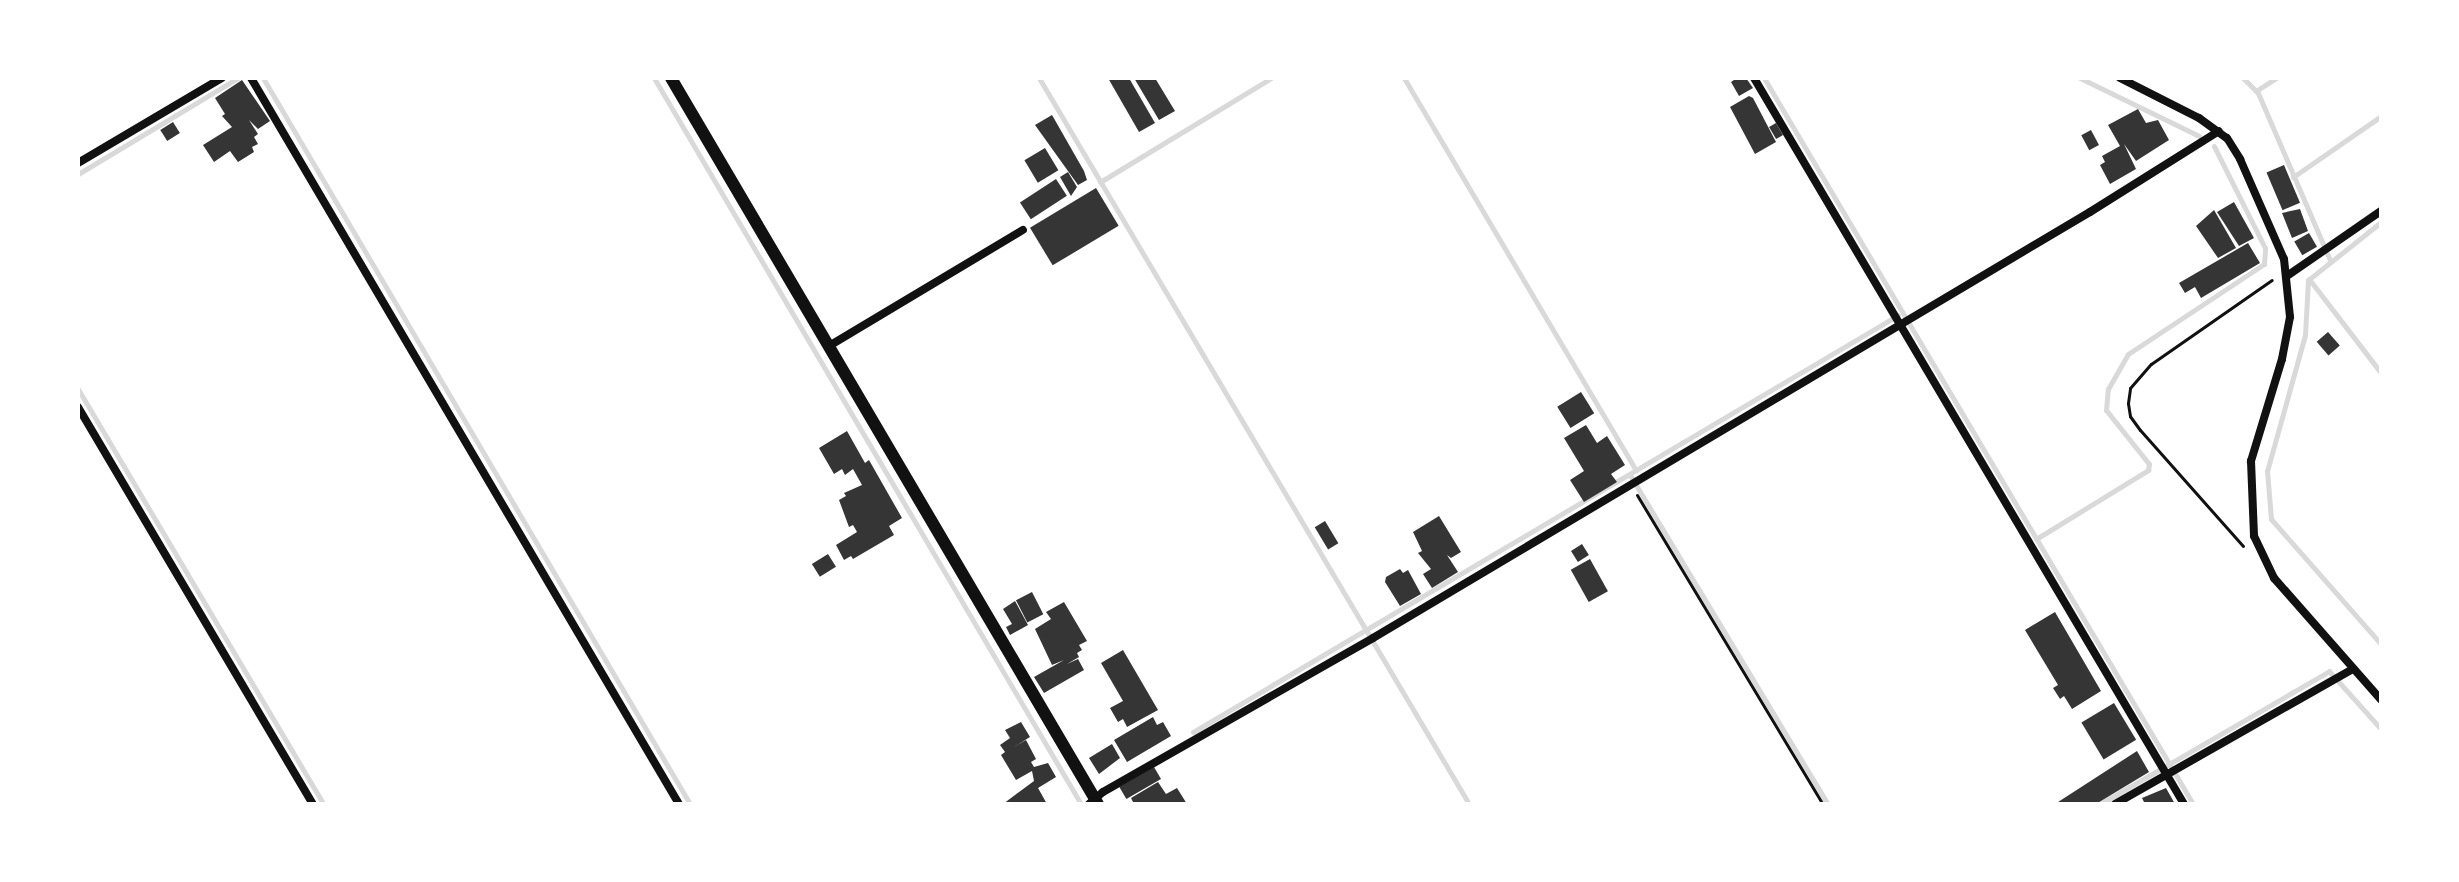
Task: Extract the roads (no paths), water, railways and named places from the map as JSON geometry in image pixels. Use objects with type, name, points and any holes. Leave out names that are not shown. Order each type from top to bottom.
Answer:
[{"type":"street","points":[[78,163],[222,78]]},
{"type":"street","points":[[251,78],[679,804]]},
{"type":"street","points":[[671,78],[1094,802],[1634,484],[1900,320],[2090,212],[2219,131]]},
{"type":"street","points":[[1754,78],[2167,769],[2184,804]]},
{"type":"street","points":[[2120,78],[2219,131],[2240,159],[2284,259],[2290,296],[2287,338],[2251,461],[2251,507],[2258,548],[2274,578],[2381,700]]},
{"type":"street","points":[[2287,276],[2326,252],[2381,211]]},
{"type":"street","points":[[829,346],[1023,230]]},
{"type":"street","points":[[78,407],[313,804]]},
{"type":"street","points":[[2115,804],[2167,769],[2353,669]]},
{"type":"waterway","points":[[78,174],[238,78]]},
{"type":"waterway","points":[[263,78],[690,804]]},
{"type":"waterway","points":[[654,78],[1081,804]]},
{"type":"waterway","points":[[1039,78],[1469,804]]},
{"type":"waterway","points":[[1100,182],[1271,78]]},
{"type":"waterway","points":[[1404,78],[1636,471]]},
{"type":"waterway","points":[[1764,78],[2193,804]]},
{"type":"waterway","points":[[2080,78],[2199,136]]},
{"type":"waterway","points":[[2243,78],[2258,93],[2330,260]]},
{"type":"waterway","points":[[2256,91],[2276,78]]},
{"type":"waterway","points":[[2293,177],[2381,116]]},
{"type":"waterway","points":[[2036,539],[2148,470],[2149,464],[2106,410],[2108,389],[2128,354],[2264,264],[2265,248],[2214,146]]},
{"type":"waterway","points":[[2381,222],[2308,280],[2305,335],[2267,471],[2271,519],[2381,644]]},
{"type":"waterway","points":[[2309,279],[2381,373]]},
{"type":"waterway","points":[[1193,732],[1898,315]]},
{"type":"waterway","points":[[78,389],[323,804]]},
{"type":"waterway","points":[[1630,475],[1828,804]]},
{"type":"waterway","points":[[2100,804],[2329,671],[2381,729]]}]
